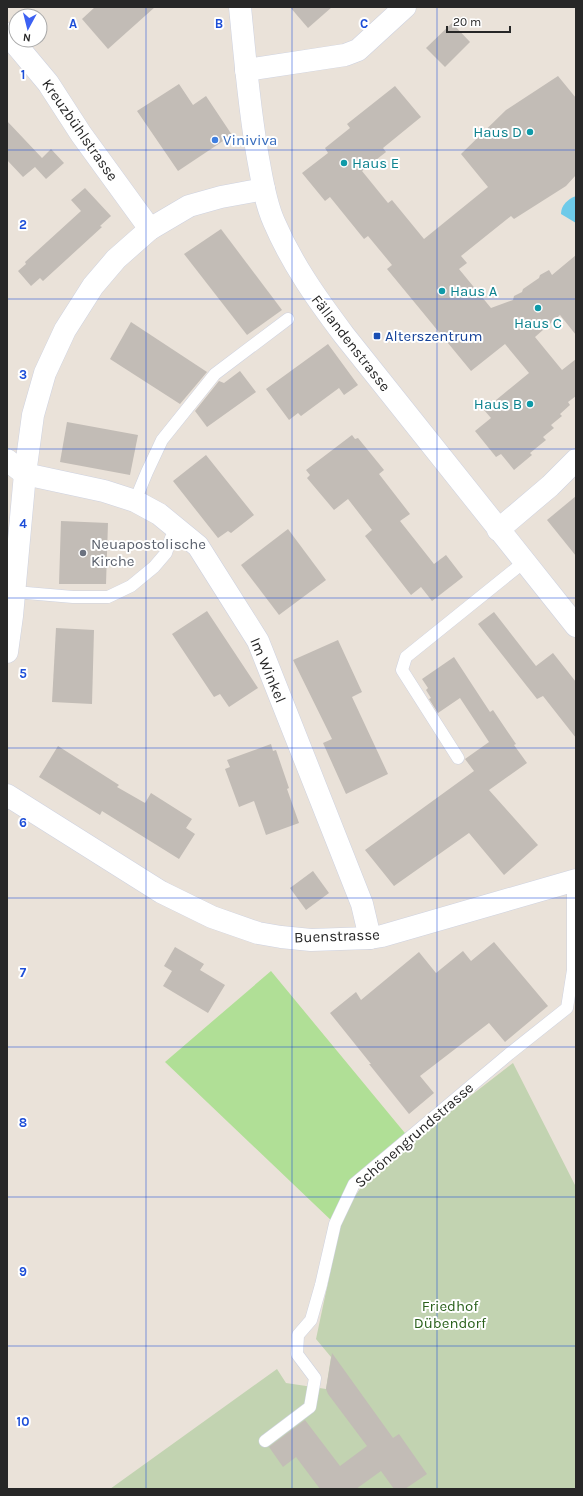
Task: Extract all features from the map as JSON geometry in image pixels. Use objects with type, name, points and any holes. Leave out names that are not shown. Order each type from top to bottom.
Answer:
[{"type":"street","name":"Fällandenstrasse","points":[[240,7],[255,141],[264,188],[273,221],[298,270],[347,340],[576,626]]},
{"type":"street","points":[[246,70],[345,55],[358,50],[405,7]]},
{"type":"street","name":"Kreuzbühlstrasse","points":[[7,34],[48,83],[81,134],[150,229]]},
{"type":"street","points":[[7,652],[15,592],[25,474],[33,415],[45,373],[65,330],[93,286],[116,259],[150,229],[189,206],[221,197],[264,188]]},
{"type":"street","points":[[7,460],[25,474]]},
{"type":"street","points":[[498,530],[550,486],[576,460]]},
{"type":"street","name":"Im Winkel","points":[[25,474],[104,491],[135,501],[159,514],[178,528],[198,546],[258,641],[362,904],[370,938]]},
{"type":"street","name":"Buenstrasse","points":[[7,795],[161,892],[212,917],[258,933],[281,937],[311,940],[370,938],[404,930],[575,881]]},
{"type":"lane","points":[[135,501],[162,440],[215,374],[288,319]]},
{"type":"lane","points":[[15,592],[73,597],[108,597],[131,586],[154,567],[166,553],[171,538],[178,528]]},
{"type":"lane","points":[[458,758],[402,670],[406,657],[524,562]]},
{"type":"lane","name":"Schönengrundstrasse","points":[[265,1441],[310,1407],[315,1378],[298,1354],[298,1335],[311,1320],[321,1286],[335,1224],[354,1184],[567,1008],[573,970],[575,881]]},
{"type":"green space","points":[[271,971],[409,1138],[354,1184],[335,1224],[165,1062]]},
{"type":"green space","name":"Friedhof Dübendorf","points":[[513,1063],[576,1187],[576,1489],[110,1489],[277,1369],[286,1383],[326,1389],[331,1357],[316,1339],[340,1226],[349,1205],[362,1186],[411,1142]]},
{"type":"water","points":[[576,196],[576,223],[561,214],[561,211],[570,199]]},
{"type":"building","points":[[95,7],[155,7],[108,49],[82,19]]},
{"type":"building","points":[[290,7],[332,7],[308,28]]},
{"type":"building","points":[[452,23],[470,42],[445,67],[426,48]]},
{"type":"building","points":[[558,76],[576,98],[576,175],[566,186],[514,219],[511,216],[461,256],[467,263],[459,269],[491,308],[513,300],[514,296],[522,292],[523,289],[539,278],[540,275],[549,270],[552,275],[576,255],[576,335],[560,315],[535,337],[562,370],[576,359],[576,396],[568,402],[570,405],[560,414],[562,416],[551,425],[554,428],[543,437],[546,440],[530,453],[532,455],[514,470],[501,454],[496,457],[475,431],[491,418],[484,410],[529,373],[505,344],[471,371],[387,269],[392,265],[368,236],[364,239],[330,197],[325,201],[302,173],[328,153],[325,148],[350,128],[347,124],[395,86],[421,117],[383,148],[386,152],[362,171],[388,203],[392,200],[424,239],[488,187],[461,154],[506,110]]},
{"type":"building","points":[[179,84],[193,105],[206,96],[232,135],[178,171],[137,111]]},
{"type":"building","points":[[7,121],[42,158],[51,149],[64,163],[46,179],[35,167],[23,177],[7,160]]},
{"type":"building","points":[[85,188],[111,216],[100,226],[102,227],[43,281],[40,278],[31,286],[18,271],[26,264],[25,262],[81,211],[71,200]]},
{"type":"building","points":[[221,229],[282,310],[247,335],[184,254]]},
{"type":"building","points":[[131,322],[207,372],[180,404],[110,359]]},
{"type":"building","points":[[328,344],[358,385],[344,395],[339,388],[301,416],[298,413],[289,420],[266,389]]},
{"type":"building","points":[[240,371],[256,392],[207,427],[195,411],[219,381],[224,383]]},
{"type":"building","points":[[67,422],[138,435],[130,475],[60,462]]},
{"type":"building","points":[[352,435],[355,439],[358,438],[384,470],[379,474],[410,514],[400,521],[434,564],[446,555],[463,577],[432,601],[421,587],[411,595],[365,536],[372,530],[348,499],[334,510],[307,478],[310,475],[306,470]]},
{"type":"building","points":[[206,455],[254,515],[231,533],[228,531],[218,538],[173,481]]},
{"type":"building","points":[[576,496],[576,556],[547,520]]},
{"type":"building","name":"Neuapostolische Kirche","points":[[61,521],[108,523],[106,584],[59,584]]},
{"type":"building","points":[[288,529],[326,580],[279,615],[241,565]]},
{"type":"building","points":[[207,611],[258,688],[229,707],[220,694],[214,697],[172,634]]},
{"type":"building","points":[[494,612],[536,666],[553,653],[576,682],[576,738],[543,696],[537,699],[478,624]]},
{"type":"building","points":[[56,628],[94,630],[92,704],[52,702]]},
{"type":"building","points":[[338,640],[362,692],[352,697],[388,774],[346,794],[323,743],[332,739],[293,660]]},
{"type":"building","points":[[454,657],[490,712],[493,710],[516,744],[514,745],[527,763],[489,790],[538,845],[504,875],[469,833],[394,886],[365,850],[474,771],[465,759],[489,742],[460,698],[438,713],[429,699],[431,698],[426,690],[428,688],[422,679]]},
{"type":"building","points":[[271,744],[273,751],[276,750],[289,788],[287,789],[299,823],[266,835],[254,801],[239,807],[225,769],[230,767],[227,760]]},
{"type":"building","points":[[58,746],[119,785],[117,787],[145,803],[151,793],[192,819],[186,828],[195,834],[179,859],[102,811],[100,815],[39,777]]},
{"type":"building","points":[[313,871],[329,893],[306,910],[290,888]]},
{"type":"building","points":[[494,942],[548,1006],[505,1042],[489,1023],[420,1076],[434,1093],[409,1114],[330,1013],[356,992],[361,1000],[419,952],[436,973],[463,951],[471,961]]},
{"type":"building","points":[[175,947],[204,964],[200,970],[225,985],[208,1013],[163,986],[172,971],[164,966]]},
{"type":"building","points":[[332,1353],[393,1438],[399,1434],[427,1474],[405,1489],[394,1489],[381,1471],[356,1489],[320,1489],[296,1457],[283,1467],[269,1447],[305,1420],[340,1466],[367,1446],[328,1394],[326,1389]]},
{"type":"place","name":"Haus D","points":[[530,132]]},
{"type":"place","name":"Viniviva","points":[[215,140]]},
{"type":"place","name":"Haus E","points":[[344,163]]},
{"type":"place","name":"Haus A","points":[[442,291]]},
{"type":"place","name":"Haus C","points":[[538,308]]},
{"type":"place","name":"Alterszentrum","points":[[377,336]]},
{"type":"place","name":"Haus B","points":[[530,404]]},
{"type":"place","name":"Neuapostolische Kirche","points":[[83,553]]}]
